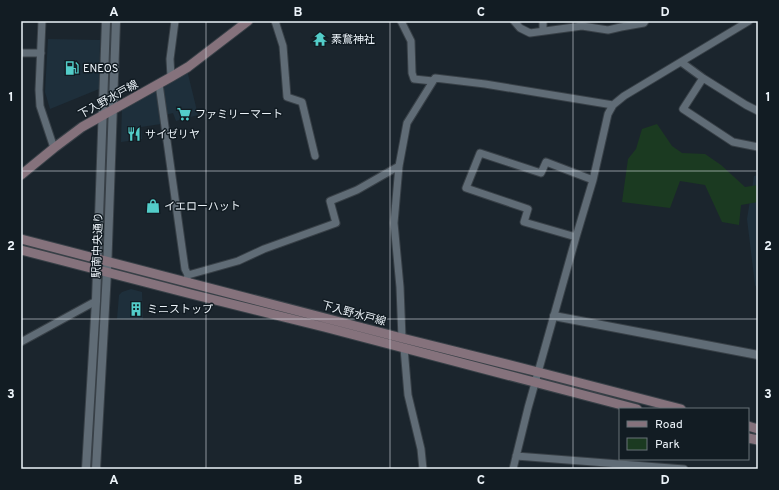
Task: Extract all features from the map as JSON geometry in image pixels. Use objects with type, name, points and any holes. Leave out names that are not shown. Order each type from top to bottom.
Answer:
[{"type":"main road","name":"下入野水戸線","points":[[21,175],[82,127],[188,67],[248,21]]},
{"type":"main road","name":"下入野水戸線","points":[[21,239],[97,259],[188,278],[535,382],[634,408]]},
{"type":"main road","name":"下入野水戸線","points":[[21,250],[97,270],[403,343],[538,372],[677,408]]},
{"type":"street","points":[[42,21],[39,90],[40,106],[54,148]]},
{"type":"street","name":"駅南中央通り","points":[[86,469],[96,301],[106,21]]},
{"type":"street","name":"駅南中央通り","points":[[96,469],[108,272],[116,21]]},
{"type":"street","points":[[171,77],[170,59],[175,21]]},
{"type":"street","points":[[275,21],[283,46],[287,97],[302,102],[315,156]]},
{"type":"street","points":[[401,21],[411,41],[412,73],[414,79],[433,81]]},
{"type":"street","points":[[514,21],[520,28],[530,33],[582,24],[608,30],[621,24],[644,23],[645,21]]},
{"type":"street","points":[[543,21],[543,31]]},
{"type":"street","points":[[513,469],[535,382],[593,180],[608,114],[613,105],[634,89],[749,21]]},
{"type":"street","points":[[21,53],[41,53]]},
{"type":"street","points":[[681,62],[703,78],[758,111]]},
{"type":"street","points":[[423,469],[421,449],[408,395],[394,223],[399,166],[408,123],[435,78],[485,84],[613,105]]},
{"type":"street","points":[[703,78],[683,109],[733,142],[758,147]]},
{"type":"street","points":[[159,84],[185,269],[188,278],[238,261],[264,249],[336,223],[330,201],[357,190],[399,166]]},
{"type":"street","points":[[576,237],[524,222],[528,209],[466,188],[480,153],[541,173],[546,162],[593,180]]},
{"type":"street","points":[[21,342],[96,301]]},
{"type":"street","points":[[554,316],[758,355]]},
{"type":"street","points":[[516,456],[684,469]]},
{"type":"shaded area","points":[[48,39],[100,40],[99,89],[50,109],[45,92]]},
{"type":"shaded area","points":[[187,70],[198,115],[176,121],[173,113],[165,115],[161,85]]},
{"type":"shaded area","points":[[157,87],[161,124],[141,127],[142,139],[121,142],[122,106]]},
{"type":"shaded area","points":[[758,175],[758,290],[755,285],[747,219],[754,176]]},
{"type":"shaded area","name":"ミニストップ","points":[[131,289],[142,292],[143,320],[117,319],[119,295],[122,292]]},
{"type":"green space","points":[[657,124],[672,146],[682,153],[705,154],[721,165],[745,187],[758,185],[758,202],[741,205],[739,225],[722,222],[705,185],[680,181],[670,208],[622,202],[628,159],[636,149],[642,129]]},
{"type":"place","name":"素鵞神社","points":[[320,39]]},
{"type":"place","name":"ENEOS","points":[[72,68]]},
{"type":"place","name":"ファミリーマート","points":[[184,114]]},
{"type":"place","name":"サイゼリヤ","points":[[134,134]]},
{"type":"place","name":"イエローハット","points":[[153,206]]},
{"type":"place","name":"ミニストップ","points":[[136,309]]}]
